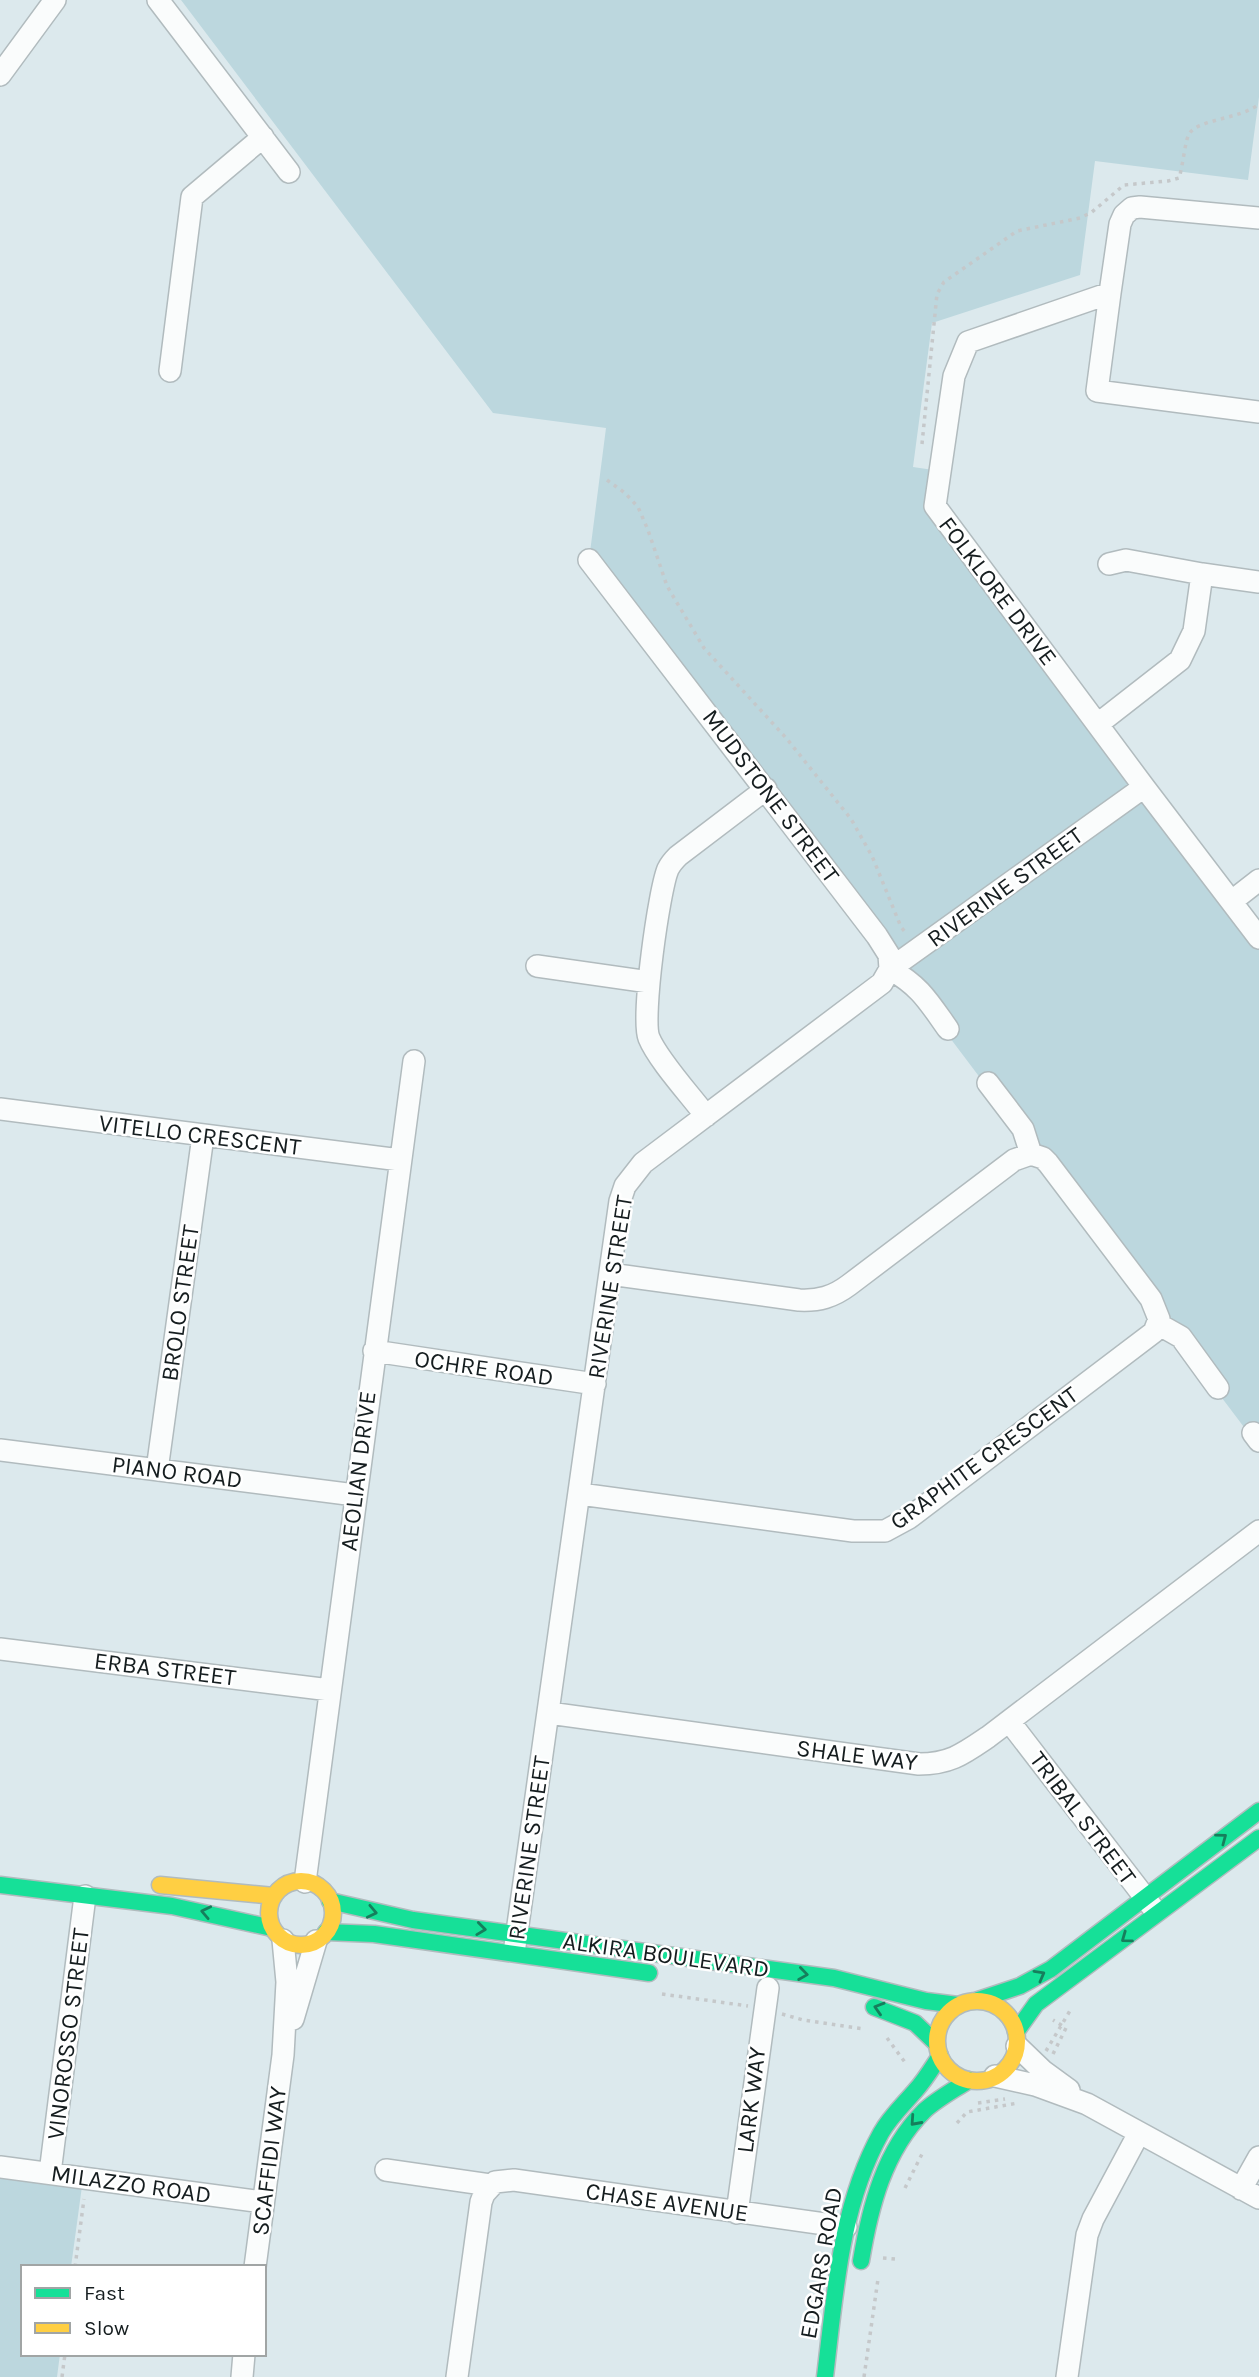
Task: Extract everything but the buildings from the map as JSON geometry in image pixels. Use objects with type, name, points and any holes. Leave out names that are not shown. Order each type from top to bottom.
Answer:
[{"type":"street","points":[[0,75],[7,51],[55,0]]},
{"type":"street","points":[[158,0],[289,172]]},
{"type":"street","points":[[170,372],[192,197],[263,137]]},
{"type":"street","points":[[1259,218],[1140,207],[1132,208],[1124,215],[1120,224],[1097,391],[1259,412]]},
{"type":"street","name":"FOLKLORE DRIVE","points":[[1110,293],[968,342],[954,376],[935,506],[1259,938]]},
{"type":"street","name":"MUDSTONE STREET","points":[[589,560],[877,936],[889,955],[890,970]]},
{"type":"street","points":[[1109,564],[1126,560],[1202,575],[1259,582]]},
{"type":"street","points":[[1098,724],[1180,660],[1194,631],[1202,575]]},
{"type":"street","name":"RIVERINE STREET","points":[[513,1955],[620,1201],[625,1186],[643,1163],[882,983],[890,970],[1144,787]]},
{"type":"street","points":[[706,1116],[648,1037],[646,1012],[649,982],[664,881],[672,862],[766,789]]},
{"type":"street","points":[[1232,901],[1259,880]]},
{"type":"street","points":[[537,966],[649,982]]},
{"type":"street","points":[[890,970],[909,980],[921,991],[948,1029]]},
{"type":"street","name":"AEOLIAN DRIVE","points":[[305,1882],[414,1061]]},
{"type":"street","points":[[988,1083],[1023,1129],[1031,1154]]},
{"type":"street","name":"VITELLO CRESCENT","points":[[0,1109],[400,1160]]},
{"type":"street","name":"BROLO STREET","points":[[157,1470],[203,1136]]},
{"type":"street","points":[[610,1274],[799,1300],[823,1299],[837,1294],[1014,1160],[1031,1154],[1048,1163],[1151,1299],[1158,1313],[1158,1324],[1178,1334],[1218,1388]]},
{"type":"street","name":"GRAPHITE CRESCENT","points":[[580,1494],[853,1531],[885,1531],[909,1518],[1147,1338],[1158,1324]]},
{"type":"street","name":"OCHRE ROAD","points":[[374,1351],[595,1384]]},
{"type":"street","name":"PIANO ROAD","points":[[0,1450],[355,1495]]},
{"type":"street","name":"SHALE WAY","points":[[549,1713],[919,1764],[949,1761],[962,1755],[1009,1721],[1259,1531]]},
{"type":"street","name":"ERBA STREET","points":[[0,1649],[330,1690]]},
{"type":"street","name":"TRIBAL STREET","points":[[1009,1721],[1158,1914]]},
{"type":"street","points":[[938,2050],[940,2023],[948,2012],[958,2005],[1020,1986],[1051,1969],[1259,1811]]},
{"type":"street","points":[[863,2004],[915,2023],[938,2050],[951,2072],[969,2080],[995,2076],[1010,2064],[1016,2039],[1036,2004],[1259,1838]]},
{"type":"street","points":[[139,1882],[274,1896]]},
{"type":"street","points":[[0,1885],[194,1910],[243,1919],[300,1945],[321,1936],[331,1923],[333,1912],[330,1901],[318,1886],[305,1882],[289,1884],[274,1896],[269,1917],[278,1934]]},
{"type":"street","name":"VINOROSSO STREET","points":[[50,2173],[85,1896]]},
{"type":"street","name":"ALKIRA BOULEVARD","points":[[330,1901],[413,1920],[834,1978],[877,1987],[925,2003],[958,2005]]},
{"type":"street","name":"SCAFFIDI WAY","points":[[255,2265],[282,2055],[287,1982],[278,1934]]},
{"type":"street","name":"ALKIRA BOULEVARD","points":[[321,1936],[374,1934],[661,1975]]},
{"type":"street","name":"SCAFFIDI WAY","points":[[282,2055],[321,1936]]},
{"type":"street","name":"LARK WAY","points":[[737,2213],[768,1989]]},
{"type":"street","points":[[978,2000],[1002,2009],[1011,2020],[1016,2039],[1043,2071],[1087,2104],[1250,2194],[1259,2157]]},
{"type":"street","name":"EDGARS ROAD","points":[[825,2377],[846,2227],[859,2181],[881,2133],[894,2112],[923,2082],[938,2050]]},
{"type":"street","points":[[995,2076],[1035,2085],[1087,2104]]},
{"type":"street","name":"EDGARS ROAD","points":[[858,2282],[866,2230],[876,2196],[898,2143],[923,2112],[969,2080]]},
{"type":"street","points":[[1067,2377],[1087,2235],[1093,2218],[1139,2133]]},
{"type":"street","name":"MILAZZO ROAD","points":[[0,2167],[263,2202]]},
{"type":"street","name":"CHASE AVENUE","points":[[386,2170],[490,2185],[502,2180],[514,2180],[846,2227]]},
{"type":"street","points":[[457,2377],[481,2202],[490,2185]]},
{"type":"street","points":[[242,2377],[244,2356]]},
{"type":"path","points":[[922,444],[937,294],[944,282],[1017,231],[1080,218],[1092,212],[1124,185],[1179,178],[1187,137],[1194,128],[1250,111],[1259,104]]},
{"type":"path","points":[[607,480],[638,507],[667,586],[704,648],[787,739],[851,819],[872,856],[901,927],[919,949]]},
{"type":"path","points":[[904,2190],[925,2148]]},
{"type":"path","points":[[75,2265],[84,2199]]},
{"type":"path","points":[[883,2248],[881,2257],[895,2259]]},
{"type":"path","points":[[864,2377],[879,2271]]},
{"type":"path","points":[[62,2377],[65,2356]]},
{"type":"shaded area","points":[[181,0],[1259,0],[1259,97],[1248,180],[1095,161],[1080,275],[932,323],[913,467],[940,471],[935,505],[1259,936],[1259,1447],[589,560],[606,428],[493,413]]},
{"type":"shaded area","points":[[0,2175],[82,2186],[71,2265],[21,2265],[21,2356],[60,2356],[57,2377],[0,2377]]},
{"type":"traffic: fast","points":[[978,2000],[1020,1986],[1051,1969],[1259,1811]]},
{"type":"traffic: fast","points":[[1016,2032],[1036,2004],[1259,1838]]},
{"type":"traffic: fast","points":[[0,1885],[172,1906],[272,1928]]},
{"type":"traffic: fast","points":[[330,1901],[413,1920],[834,1978],[926,2001],[958,2005]]},
{"type":"traffic: fast","points":[[326,1932],[374,1934],[649,1973]]},
{"type":"traffic: fast","points":[[874,2007],[915,2023],[936,2043]]},
{"type":"traffic: fast","points":[[825,2377],[841,2252],[856,2191],[881,2133],[922,2083],[940,2056]]},
{"type":"traffic: fast","points":[[861,2261],[874,2200],[899,2144],[924,2111],[969,2080]]},
{"type":"traffic: slow","points":[[301,1881],[319,1887],[327,1895],[333,1913],[327,1931],[319,1939],[301,1945],[283,1939],[275,1931],[269,1913],[275,1895],[283,1887],[301,1881]]},
{"type":"traffic: slow","points":[[160,1885],[274,1896]]},
{"type":"traffic: slow","points":[[977,2001],[992,2004],[1005,2013],[1014,2026],[1017,2041],[1014,2056],[1005,2069],[992,2078],[977,2081],[962,2078],[949,2069],[940,2056],[937,2041],[940,2026],[949,2013],[962,2004],[977,2001]]}]
